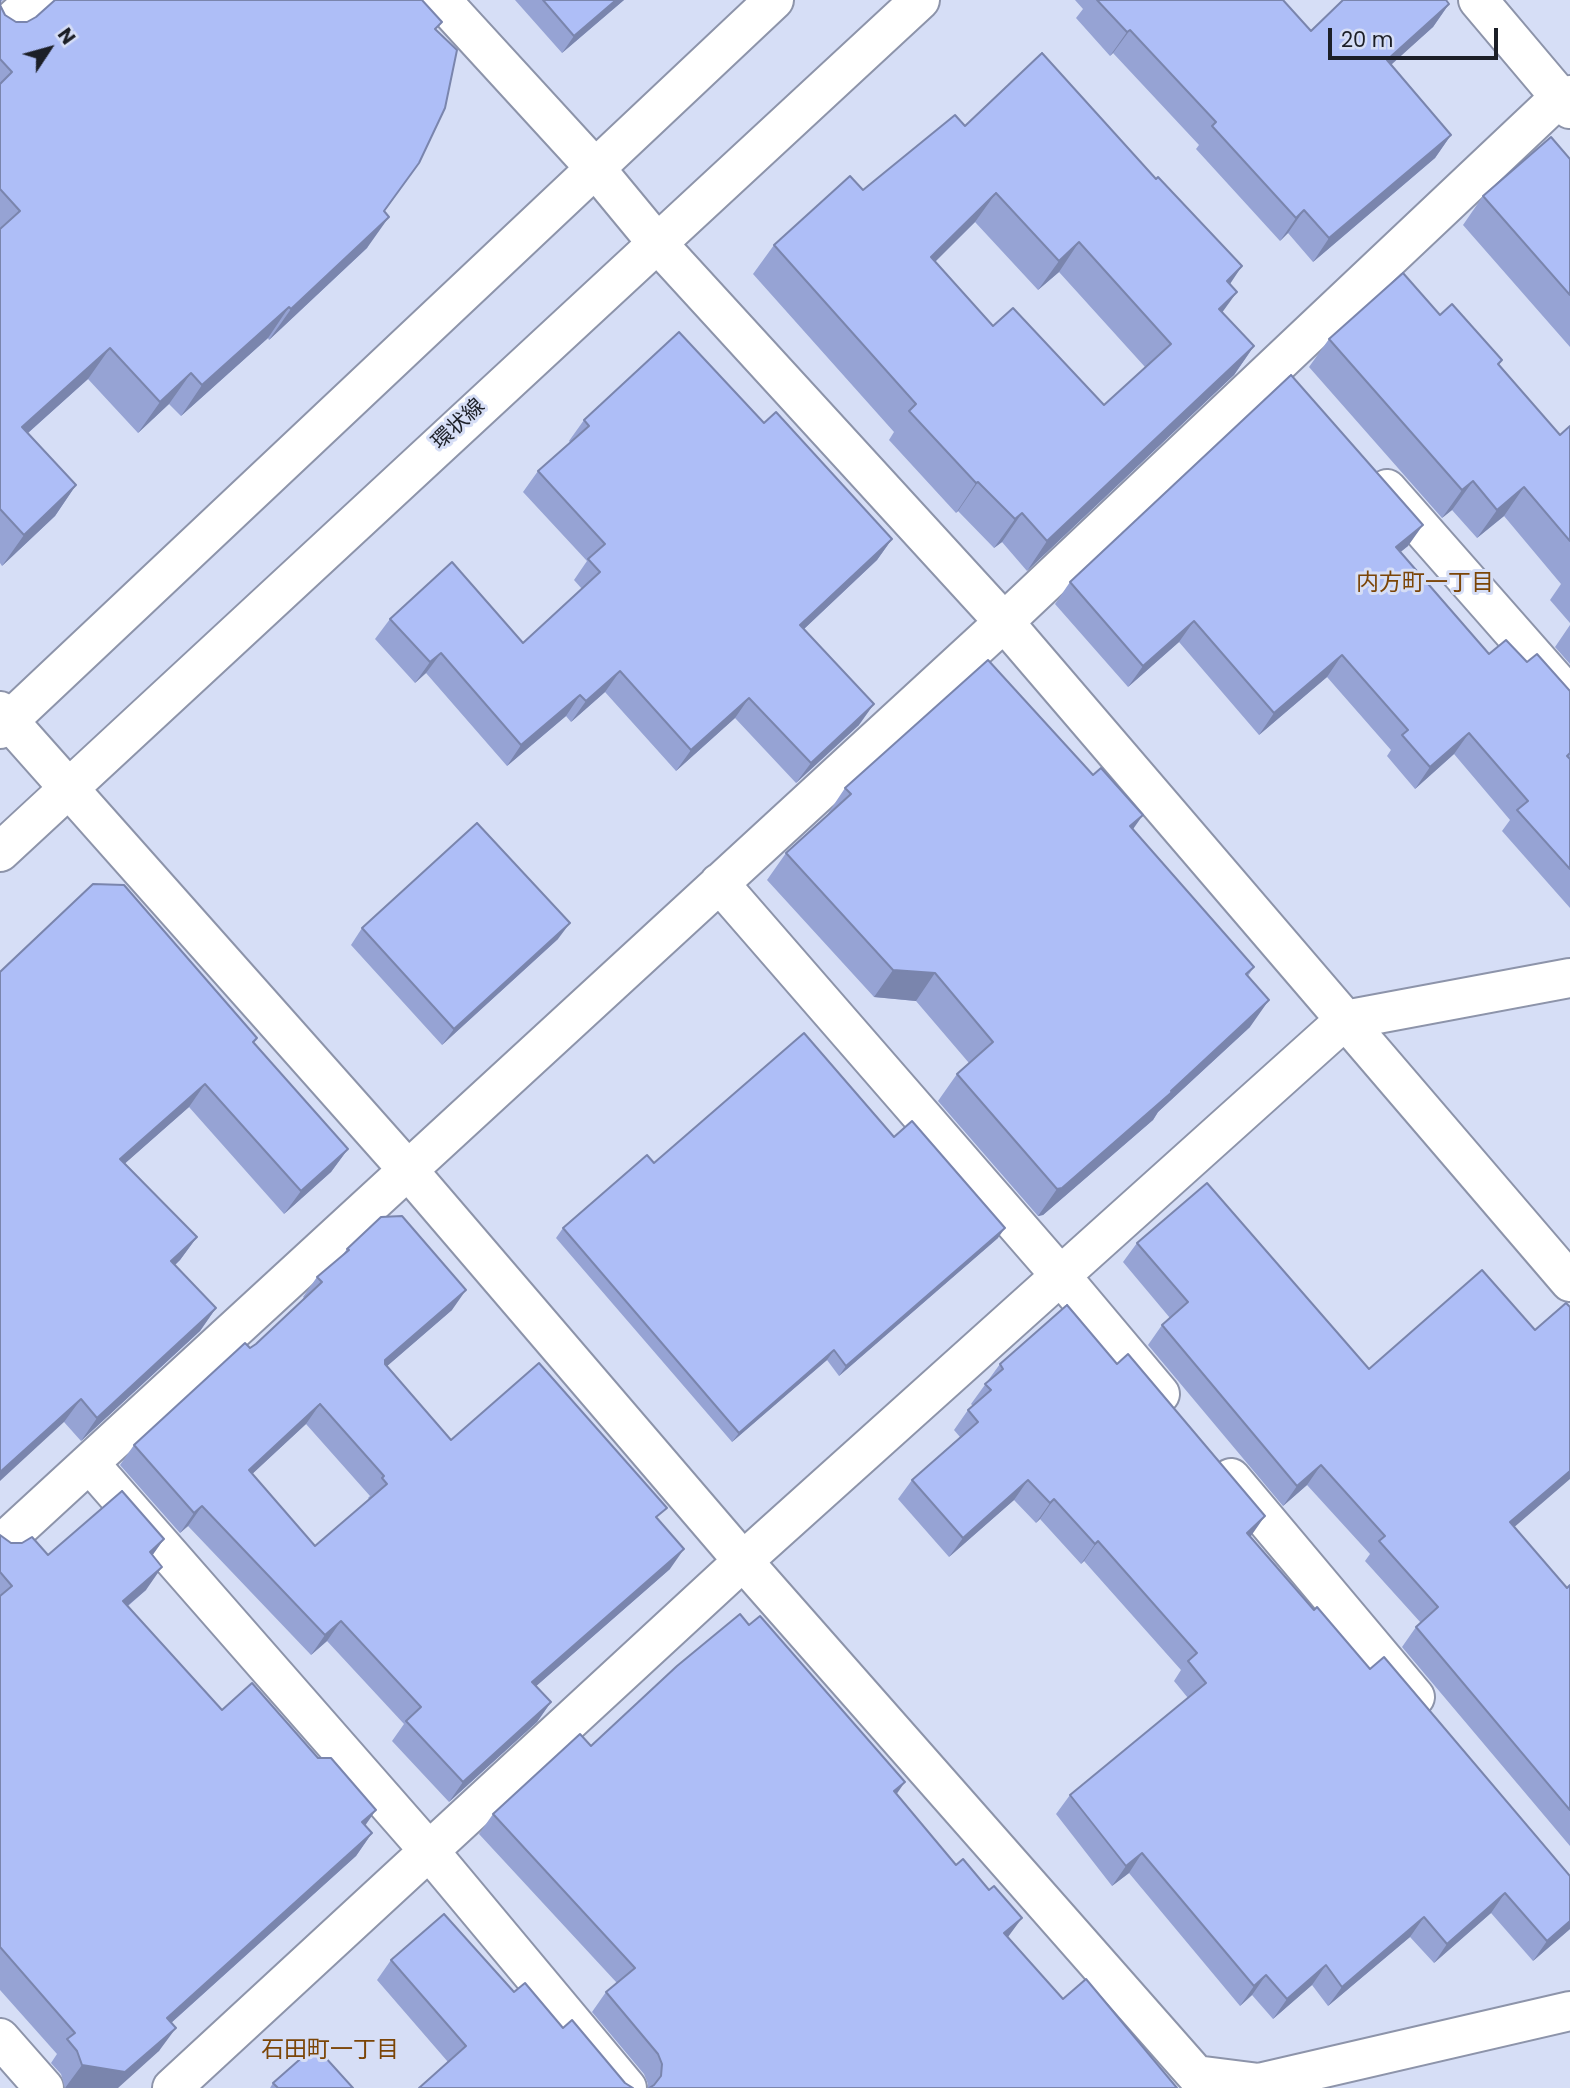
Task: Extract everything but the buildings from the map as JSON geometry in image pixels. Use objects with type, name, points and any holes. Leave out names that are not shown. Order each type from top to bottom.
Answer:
[{"type":"street","points":[[0,32],[35,0]]},
{"type":"street","points":[[441,0],[595,168],[657,243],[1004,622],[1570,1282]]},
{"type":"street","points":[[774,0],[3,721],[67,788],[407,1169],[743,1561],[1196,2075],[1260,2085],[1570,2011]]},
{"type":"street","name":"環状線","points":[[0,852],[920,0]]},
{"type":"street","points":[[0,1545],[1004,622],[1287,374],[1567,101],[1478,0]]},
{"type":"street","points":[[1369,468],[1570,697]]},
{"type":"street","points":[[719,883],[1186,1424]]},
{"type":"street","points":[[172,2088],[743,1561],[1345,1020],[1570,978]]},
{"type":"street","points":[[1212,1456],[1436,1721]]},
{"type":"street","points":[[90,1464],[430,1852],[627,2088]]},
{"type":"street","points":[[0,2038],[44,2088]]},
{"type":"district","name":"内方町一丁目","points":[[1425,584]]},
{"type":"district","name":"石田町一丁目","points":[[330,2051]]}]
